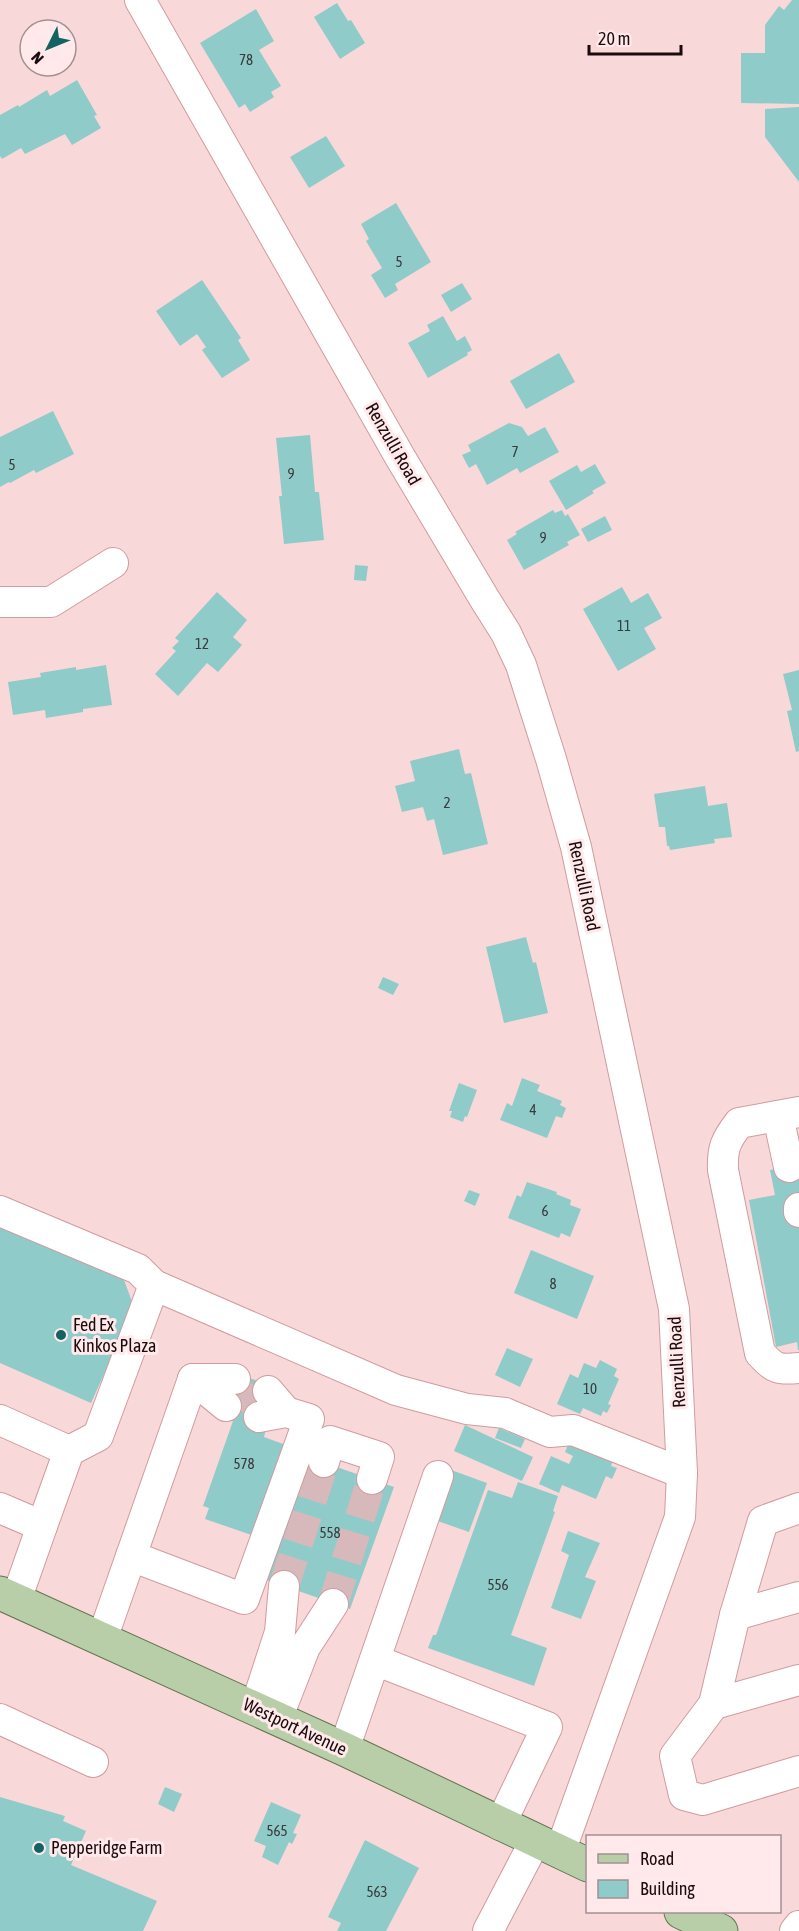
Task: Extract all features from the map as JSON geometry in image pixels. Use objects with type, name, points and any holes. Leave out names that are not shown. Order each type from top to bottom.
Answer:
[{"type":"main road","name":"Westport Avenue","points":[[8,1596],[344,1749],[561,1853]]},
{"type":"main road","points":[[685,1913],[721,1931]]},
{"type":"street","name":"Renzulli Road","points":[[140,0],[394,446],[507,633],[521,665],[576,847],[674,1309],[682,1473],[680,1517],[561,1853],[488,1931]]},
{"type":"street","points":[[0,602],[51,602],[113,563]]},
{"type":"street","points":[[789,1167],[789,1114],[739,1123],[728,1138],[722,1153],[723,1170],[760,1353],[770,1365],[782,1370],[799,1368]]},
{"type":"street","points":[[0,1211],[138,1269],[154,1285],[396,1390],[467,1409],[505,1413],[550,1432],[573,1430],[682,1473]]},
{"type":"street","points":[[8,1596],[42,1526],[69,1451],[98,1436],[154,1285]]},
{"type":"street","points":[[102,1639],[193,1379],[231,1392]]},
{"type":"street","points":[[131,1556],[244,1599],[309,1419],[269,1406]]},
{"type":"street","points":[[0,1420],[69,1451]]},
{"type":"street","points":[[324,1462],[330,1441],[379,1457],[372,1479]]},
{"type":"street","points":[[344,1749],[438,1476]]},
{"type":"street","points":[[0,1508],[42,1526]]},
{"type":"street","points":[[799,1508],[763,1521],[735,1615],[714,1704],[675,1755],[684,1795],[703,1800],[799,1771]]},
{"type":"street","points":[[266,1714],[280,1632],[284,1586]]},
{"type":"street","points":[[735,1615],[799,1597]]},
{"type":"street","points":[[266,1714],[333,1604]]},
{"type":"street","points":[[375,1660],[547,1727],[500,1825]]},
{"type":"street","points":[[714,1704],[799,1680]]},
{"type":"street","points":[[0,1719],[93,1762]]},
{"type":"street","points":[[795,1931],[799,1926]]},
{"type":"building","points":[[792,0],[799,0],[799,104],[741,103],[741,53],[765,53],[765,25],[779,6],[784,10]]},
{"type":"building","points":[[337,3],[365,43],[340,59],[314,17]]},
{"type":"building","points":[[256,9],[274,41],[259,50],[281,86],[271,92],[274,97],[250,112],[245,104],[239,108],[200,43]]},
{"type":"building","points":[[77,80],[97,115],[94,116],[101,128],[72,145],[65,134],[25,154],[21,148],[2,159],[0,156],[0,115],[18,105],[19,107],[47,90],[50,96]]},
{"type":"building","points":[[799,107],[799,182],[765,137],[765,109]]},
{"type":"building","points":[[326,136],[345,166],[309,188],[290,157]]},
{"type":"building","points":[[396,203],[431,262],[395,284],[398,290],[385,298],[371,275],[382,268],[366,241],[369,239],[361,224]]},
{"type":"building","points":[[202,280],[241,338],[238,340],[250,360],[222,378],[202,350],[206,347],[197,334],[180,346],[156,311]]},
{"type":"building","points":[[462,283],[472,299],[451,312],[441,295]]},
{"type":"building","points":[[443,316],[457,341],[465,336],[472,350],[467,353],[468,355],[428,378],[408,343],[430,331],[427,325]]},
{"type":"building","points":[[559,353],[575,382],[526,409],[510,381]]},
{"type":"building","points":[[53,411],[74,454],[36,473],[34,470],[0,487],[0,437]]},
{"type":"building","points":[[509,423],[522,427],[528,436],[545,427],[559,452],[520,473],[517,468],[487,485],[476,464],[469,468],[462,455],[471,451],[468,445]]},
{"type":"building","points":[[310,435],[315,492],[319,492],[324,540],[284,544],[276,438]]},
{"type":"building","points":[[595,464],[606,483],[566,510],[549,481],[577,465],[581,472]]},
{"type":"building","points":[[553,510],[555,513],[562,510],[565,516],[568,514],[580,535],[567,542],[569,545],[524,570],[507,540],[517,534],[515,532]]},
{"type":"building","points":[[605,516],[612,530],[588,542],[581,529]]},
{"type":"building","points":[[355,565],[368,566],[366,581],[354,580]]},
{"type":"building","points":[[622,587],[631,603],[648,593],[662,618],[644,628],[656,649],[618,671],[583,609]]},
{"type":"building","points":[[217,592],[247,620],[233,637],[242,645],[218,672],[207,663],[178,696],[155,674],[176,651],[172,648],[179,641],[175,638]]},
{"type":"building","points":[[106,665],[112,705],[46,718],[45,710],[13,715],[8,682],[41,677],[40,673]]},
{"type":"building","points":[[799,670],[799,751],[796,752],[787,711],[792,710],[783,674]]},
{"type":"building","points":[[459,749],[465,774],[471,773],[488,844],[443,855],[434,819],[427,821],[423,807],[402,812],[395,786],[415,781],[410,761]]},
{"type":"building","points":[[705,786],[708,806],[727,803],[732,837],[714,839],[715,843],[670,850],[667,846],[665,827],[659,827],[654,794]]},
{"type":"building","points":[[526,937],[533,963],[536,962],[548,1013],[504,1023],[486,947]]},
{"type":"building","points":[[383,977],[399,984],[393,995],[378,988]]},
{"type":"building","points":[[522,1078],[540,1085],[537,1091],[562,1101],[560,1105],[566,1108],[562,1118],[556,1116],[547,1138],[500,1120],[507,1103],[512,1106]]},
{"type":"building","points":[[459,1083],[477,1090],[463,1122],[450,1117],[452,1111],[449,1111]]},
{"type":"building","points":[[799,1165],[798,1350],[797,1342],[776,1347],[749,1200],[775,1195],[770,1170]]},
{"type":"building","points":[[527,1182],[557,1192],[556,1194],[571,1200],[570,1205],[581,1209],[570,1237],[561,1233],[559,1238],[508,1218],[517,1195],[521,1197]]},
{"type":"building","points":[[469,1190],[480,1194],[475,1206],[464,1201]]},
{"type":"building","name":"Fed Ex Kinkos Plaza","points":[[0,1225],[124,1280],[134,1307],[91,1403],[0,1363]]},
{"type":"building","points":[[531,1250],[594,1276],[577,1319],[514,1293]]},
{"type":"building","points":[[507,1348],[533,1359],[520,1387],[495,1375]]},
{"type":"building","points":[[600,1360],[617,1369],[614,1376],[619,1379],[608,1404],[611,1405],[607,1413],[603,1411],[601,1416],[583,1408],[580,1414],[557,1404],[570,1374],[578,1378],[584,1363],[596,1368]]},
{"type":"building","points":[[237,1374],[270,1385],[264,1437],[286,1445],[260,1538],[205,1519],[209,1508],[203,1506],[233,1421],[222,1417]]},
{"type":"building","points":[[465,1425],[533,1457],[522,1481],[454,1451]]},
{"type":"building","points":[[499,1428],[525,1439],[521,1448],[495,1438]]},
{"type":"building","points":[[571,1438],[613,1460],[611,1466],[617,1468],[612,1479],[606,1476],[596,1499],[562,1485],[559,1493],[539,1484],[551,1456],[569,1464],[573,1456],[565,1452]]},
{"type":"building","points":[[308,1457],[394,1487],[350,1609],[264,1579]]},
{"type":"building","points":[[451,1470],[487,1483],[469,1532],[432,1519]]},
{"type":"building","points":[[518,1482],[558,1496],[553,1511],[555,1512],[511,1635],[547,1648],[534,1686],[428,1648],[433,1635],[436,1635],[488,1490],[512,1498]]},
{"type":"building","points":[[568,1531],[600,1543],[585,1577],[596,1581],[581,1619],[551,1608],[569,1555],[561,1551]]},
{"type":"building","points":[[165,1787],[182,1794],[174,1812],[158,1804]]},
{"type":"building","name":"Pepperidge Farm","points":[[0,1797],[65,1816],[63,1821],[86,1831],[71,1865],[157,1901],[143,1931],[0,1931]]},
{"type":"building","points":[[271,1802],[301,1815],[293,1833],[297,1834],[292,1844],[289,1842],[278,1865],[262,1857],[266,1846],[254,1841]]},
{"type":"building","points":[[365,1840],[419,1868],[386,1931],[337,1931],[341,1923],[328,1917]]},
{"type":"tunnel","points":[[231,1392],[264,1404]]},
{"type":"tunnel","points":[[284,1586],[324,1462]]},
{"type":"tunnel","points":[[333,1604],[372,1479]]},
{"type":"place","name":"Fed Ex Kinkos Plaza","points":[[61,1335]]},
{"type":"place","name":"Pepperidge Farm","points":[[39,1848]]}]
